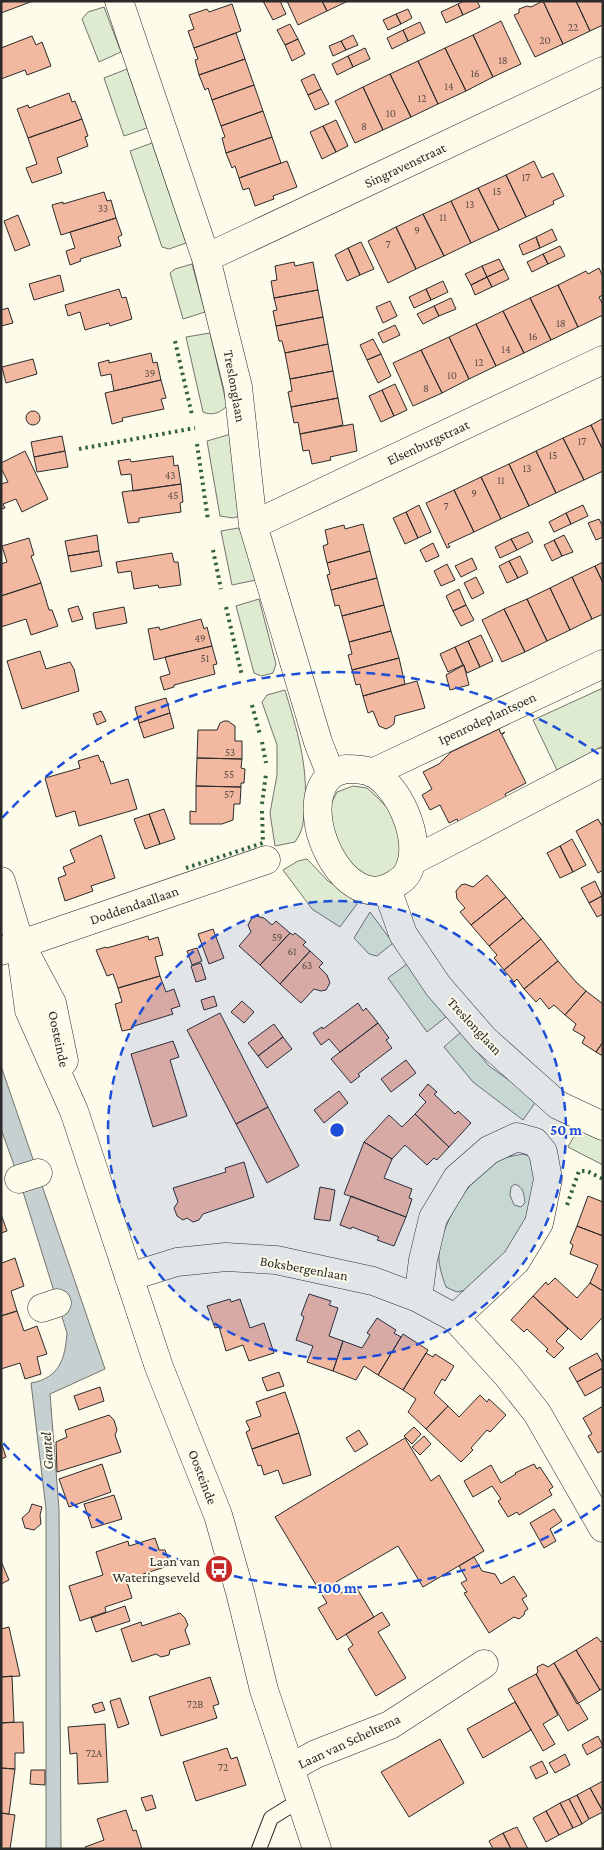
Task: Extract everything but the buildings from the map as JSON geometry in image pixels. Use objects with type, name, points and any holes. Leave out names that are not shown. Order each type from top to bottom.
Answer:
[{"type":"street","name":"Treslonglaan","points":[[119,1],[206,258],[238,387],[253,525],[318,742],[331,775]]},
{"type":"street","name":"Singravenstraat","points":[[206,258],[603,71]]},
{"type":"street","name":"Elsenburgstraat","points":[[253,525],[603,360]]},
{"type":"street","name":"Ipenrodeplantsoen","points":[[372,773],[603,664]]},
{"type":"street","points":[[414,860],[603,762]]},
{"type":"street","points":[[345,769],[362,770],[372,773],[390,787],[408,819],[413,837],[414,860],[407,875],[387,890],[368,889],[349,880],[331,860],[322,839],[318,808],[322,787],[331,775],[345,769]]},
{"type":"street","name":"Doddendaallaan","points":[[11,947],[266,860]]},
{"type":"street","name":"Oosteinde","points":[[1,881],[11,947],[52,1003],[74,1110],[159,1367],[218,1515],[240,1592],[264,1690],[317,1849]]},
{"type":"street","name":"Treslonglaan","points":[[387,890],[402,934],[438,986],[484,1039],[558,1105],[603,1126]]},
{"type":"street","points":[[534,1142],[558,1105]]},
{"type":"street","points":[[418,1298],[423,1260],[433,1218],[457,1178],[489,1150],[518,1137],[534,1142],[543,1152],[548,1178],[539,1223],[516,1261],[455,1318],[507,1375],[537,1413],[594,1493],[603,1528]]},
{"type":"street","name":"Boksbergenlaan","points":[[129,1277],[178,1262],[226,1257],[276,1260],[372,1281],[418,1298],[455,1318]]},
{"type":"street","name":"Laan van Scheltema","points":[[290,1768],[316,1754],[390,1725],[484,1664]]},
{"type":"lane","points":[[259,1849],[271,1818],[300,1800]]},
{"type":"green space","points":[[104,7],[121,52],[99,62],[82,19],[88,12]]},
{"type":"green space","points":[[127,69],[147,128],[124,136],[104,78]]},
{"type":"green space","points":[[152,143],[186,243],[169,249],[162,247],[130,151]]},
{"type":"green space","points":[[192,264],[205,312],[183,319],[170,273],[175,269]]},
{"type":"green space","points":[[210,333],[227,406],[213,414],[203,412],[186,337]]},
{"type":"green space","points":[[231,434],[244,515],[233,518],[220,516],[207,441]]},
{"type":"green space","points":[[238,528],[247,536],[256,580],[232,585],[221,531]]},
{"type":"green space","points":[[259,599],[276,664],[273,673],[261,676],[254,673],[236,606]]},
{"type":"green space","points":[[603,688],[603,746],[557,770],[533,720]]},
{"type":"green space","points":[[285,690],[303,761],[305,807],[302,829],[295,842],[275,846],[270,813],[277,775],[277,745],[262,702],[267,695]]},
{"type":"green space","points":[[353,786],[367,788],[390,811],[402,841],[397,867],[381,878],[357,874],[332,836],[330,806],[337,792]]},
{"type":"green space","points":[[307,859],[328,881],[354,898],[357,904],[340,927],[312,909],[283,870],[298,861]]},
{"type":"green space","points":[[370,912],[393,943],[377,956],[369,954],[354,938]]},
{"type":"green space","points":[[407,964],[446,1017],[427,1032],[388,978]]},
{"type":"green space","points":[[461,1032],[489,1066],[537,1100],[523,1120],[473,1082],[444,1047]]},
{"type":"green space","points":[[580,1125],[603,1137],[603,1165],[568,1147]]},
{"type":"green space","points":[[522,1154],[534,1157],[541,1172],[533,1222],[475,1288],[457,1292],[446,1287],[439,1257],[441,1240],[446,1226],[461,1198],[470,1185],[492,1165],[505,1158]],"holes":[[[515,1184],[522,1189],[525,1203],[521,1207],[514,1205],[510,1195],[511,1187]]]},
{"type":"water","name":"Gantel","points":[[1,1066],[105,1369],[50,1394],[59,1509],[61,1849],[46,1849],[46,1509],[31,1383],[48,1377],[59,1366],[64,1352],[67,1333],[19,1179],[1,1129]]},
{"type":"hedge","points":[[175,341],[192,415]]},
{"type":"hedge","points":[[79,449],[195,428]]},
{"type":"hedge","points":[[197,444],[208,520]]},
{"type":"hedge","points":[[213,550],[221,589]]},
{"type":"hedge","points":[[226,607],[242,676]]},
{"type":"hedge","points":[[252,705],[260,735]]},
{"type":"hedge","points":[[262,742],[266,763]]},
{"type":"hedge","points":[[262,804],[266,774]]},
{"type":"hedge","points":[[186,868],[263,843],[262,811]]},
{"type":"hedge","points":[[567,1205],[579,1171],[587,1171],[603,1179]]},
{"type":"place","name":"Laan van Wateringseveld","points":[[219,1569]]}]
